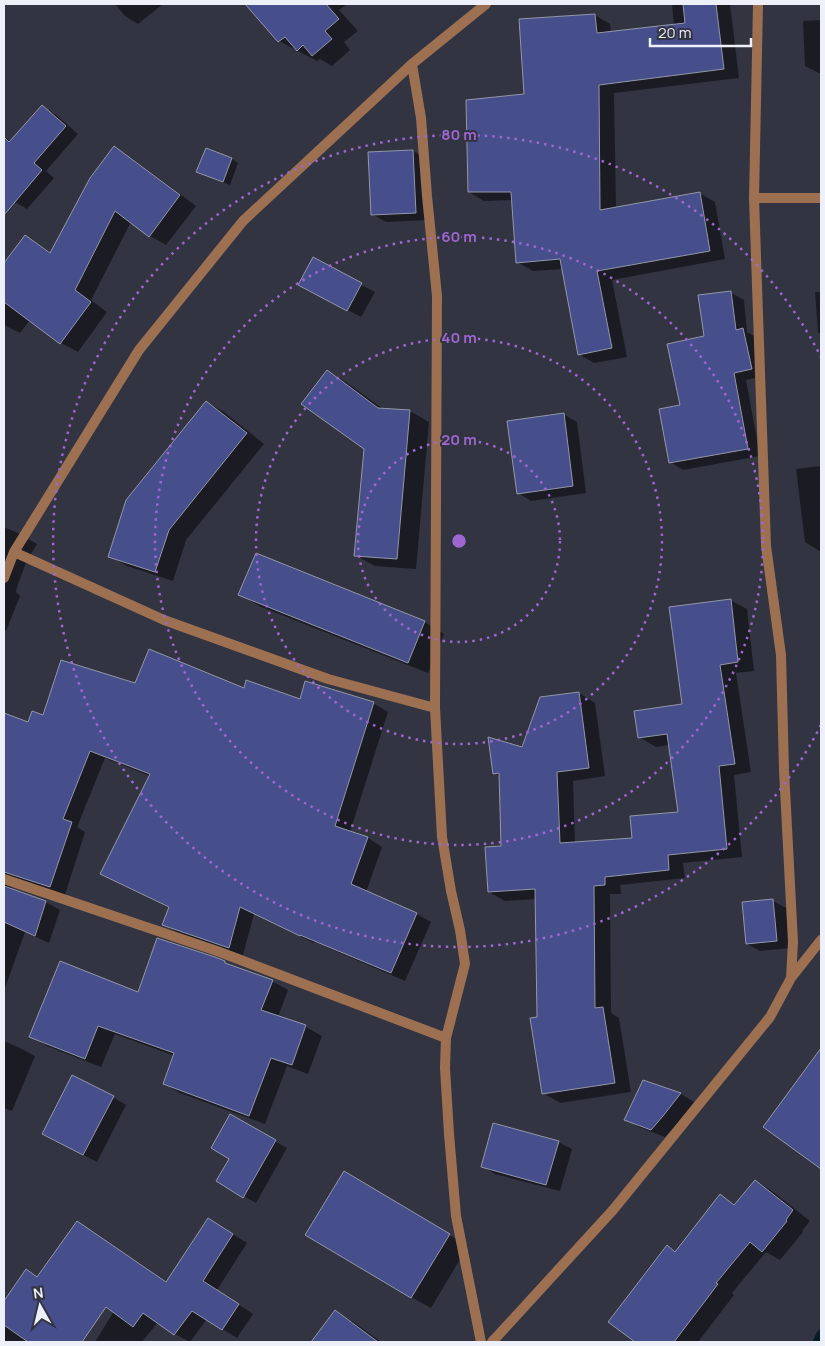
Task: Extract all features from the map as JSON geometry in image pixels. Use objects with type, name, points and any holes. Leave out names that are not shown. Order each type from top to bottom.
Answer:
[{"type":"street","points":[[4,578],[14,552],[139,350],[243,220],[412,64],[486,4]]},
{"type":"street","points":[[758,4],[754,198],[766,546],[781,655],[792,942],[791,978]]},
{"type":"street","points":[[412,64],[422,118],[427,196],[438,296],[435,708],[442,836],[465,964],[446,1038],[445,1068],[456,1216],[482,1342]]},
{"type":"street","points":[[754,198],[821,198]]},
{"type":"street","points":[[14,552],[164,620],[328,679],[435,708]]},
{"type":"street","points":[[4,879],[217,951],[446,1038]]},
{"type":"street","points":[[492,1342],[614,1210],[770,1017],[791,978],[821,940]]},
{"type":"building","points":[[245,4],[326,4],[339,19],[325,31],[332,39],[312,56],[303,45],[297,51],[285,37],[278,42]]},
{"type":"building","points":[[683,4],[716,4],[724,69],[599,85],[600,210],[700,192],[710,251],[597,271],[612,348],[578,355],[560,259],[516,263],[511,192],[468,192],[466,100],[524,94],[519,19],[595,14],[597,33],[685,23]]},
{"type":"building","points":[[42,105],[66,126],[34,163],[42,170],[4,215],[4,137],[9,142]]},
{"type":"building","points":[[114,146],[180,195],[149,237],[115,211],[75,290],[91,302],[60,344],[4,302],[4,263],[25,235],[50,253],[90,178]]},
{"type":"building","points":[[206,148],[232,158],[223,182],[196,172]]},
{"type":"building","points":[[413,150],[416,213],[371,215],[368,152]]},
{"type":"building","points":[[313,257],[362,283],[347,311],[298,285]]},
{"type":"building","points":[[731,291],[736,330],[743,328],[752,369],[734,373],[748,449],[669,463],[659,409],[680,405],[667,344],[704,336],[698,295]]},
{"type":"building","points":[[327,370],[378,408],[410,410],[397,559],[354,556],[364,449],[301,404]]},
{"type":"building","points":[[206,401],[247,433],[169,530],[155,572],[108,557],[126,500]]},
{"type":"building","points":[[564,413],[573,486],[517,494],[507,421]]},
{"type":"building","points":[[256,553],[425,621],[408,663],[238,595]]},
{"type":"building","points":[[731,599],[738,662],[720,665],[735,764],[719,766],[727,849],[668,855],[669,870],[605,877],[605,885],[594,886],[595,1008],[603,1007],[615,1083],[542,1094],[530,1018],[537,1017],[535,889],[488,892],[485,847],[501,846],[499,773],[493,774],[488,737],[522,747],[540,697],[579,692],[589,768],[557,772],[560,843],[632,838],[630,816],[678,812],[667,734],[638,738],[634,711],[682,704],[669,607]]},
{"type":"building","points":[[149,649],[244,688],[246,680],[300,699],[305,681],[374,702],[335,826],[368,837],[351,884],[417,913],[391,973],[300,936],[240,907],[229,948],[162,925],[169,907],[100,874],[150,774],[90,751],[63,819],[72,822],[50,887],[4,872],[4,713],[28,722],[32,711],[43,715],[61,660],[135,683]]},
{"type":"building","points":[[4,886],[46,901],[35,936],[4,922]]},
{"type":"building","points":[[773,899],[777,941],[746,944],[742,902]]},
{"type":"building","points":[[157,938],[215,957],[225,961],[225,963],[273,980],[261,1010],[306,1025],[292,1065],[271,1058],[249,1116],[163,1084],[174,1053],[98,1026],[85,1059],[29,1037],[60,961],[138,992]]},
{"type":"building","points":[[821,1048],[821,1169],[763,1127]]},
{"type":"building","points":[[72,1075],[114,1096],[83,1155],[42,1134]]},
{"type":"building","points":[[643,1080],[681,1093],[651,1130],[624,1120]]},
{"type":"building","points":[[230,1114],[276,1140],[243,1198],[216,1181],[229,1159],[211,1148]]},
{"type":"building","points":[[493,1123],[559,1141],[546,1185],[481,1167]]},
{"type":"building","points":[[344,1171],[450,1234],[411,1298],[305,1235]]},
{"type":"building","points":[[755,1180],[793,1210],[787,1221],[762,1252],[750,1242],[716,1283],[718,1284],[674,1342],[635,1342],[608,1322],[667,1245],[675,1252],[720,1194],[734,1205]]},
{"type":"building","points":[[208,1218],[233,1234],[203,1281],[239,1304],[222,1330],[192,1311],[174,1335],[143,1313],[133,1327],[106,1307],[82,1342],[28,1342],[4,1325],[4,1301],[26,1269],[37,1277],[77,1221],[166,1282]]},
{"type":"building","points":[[335,1310],[378,1342],[311,1342]]},
{"type":"waterway","points":[[818,1342],[821,1335]]}]
